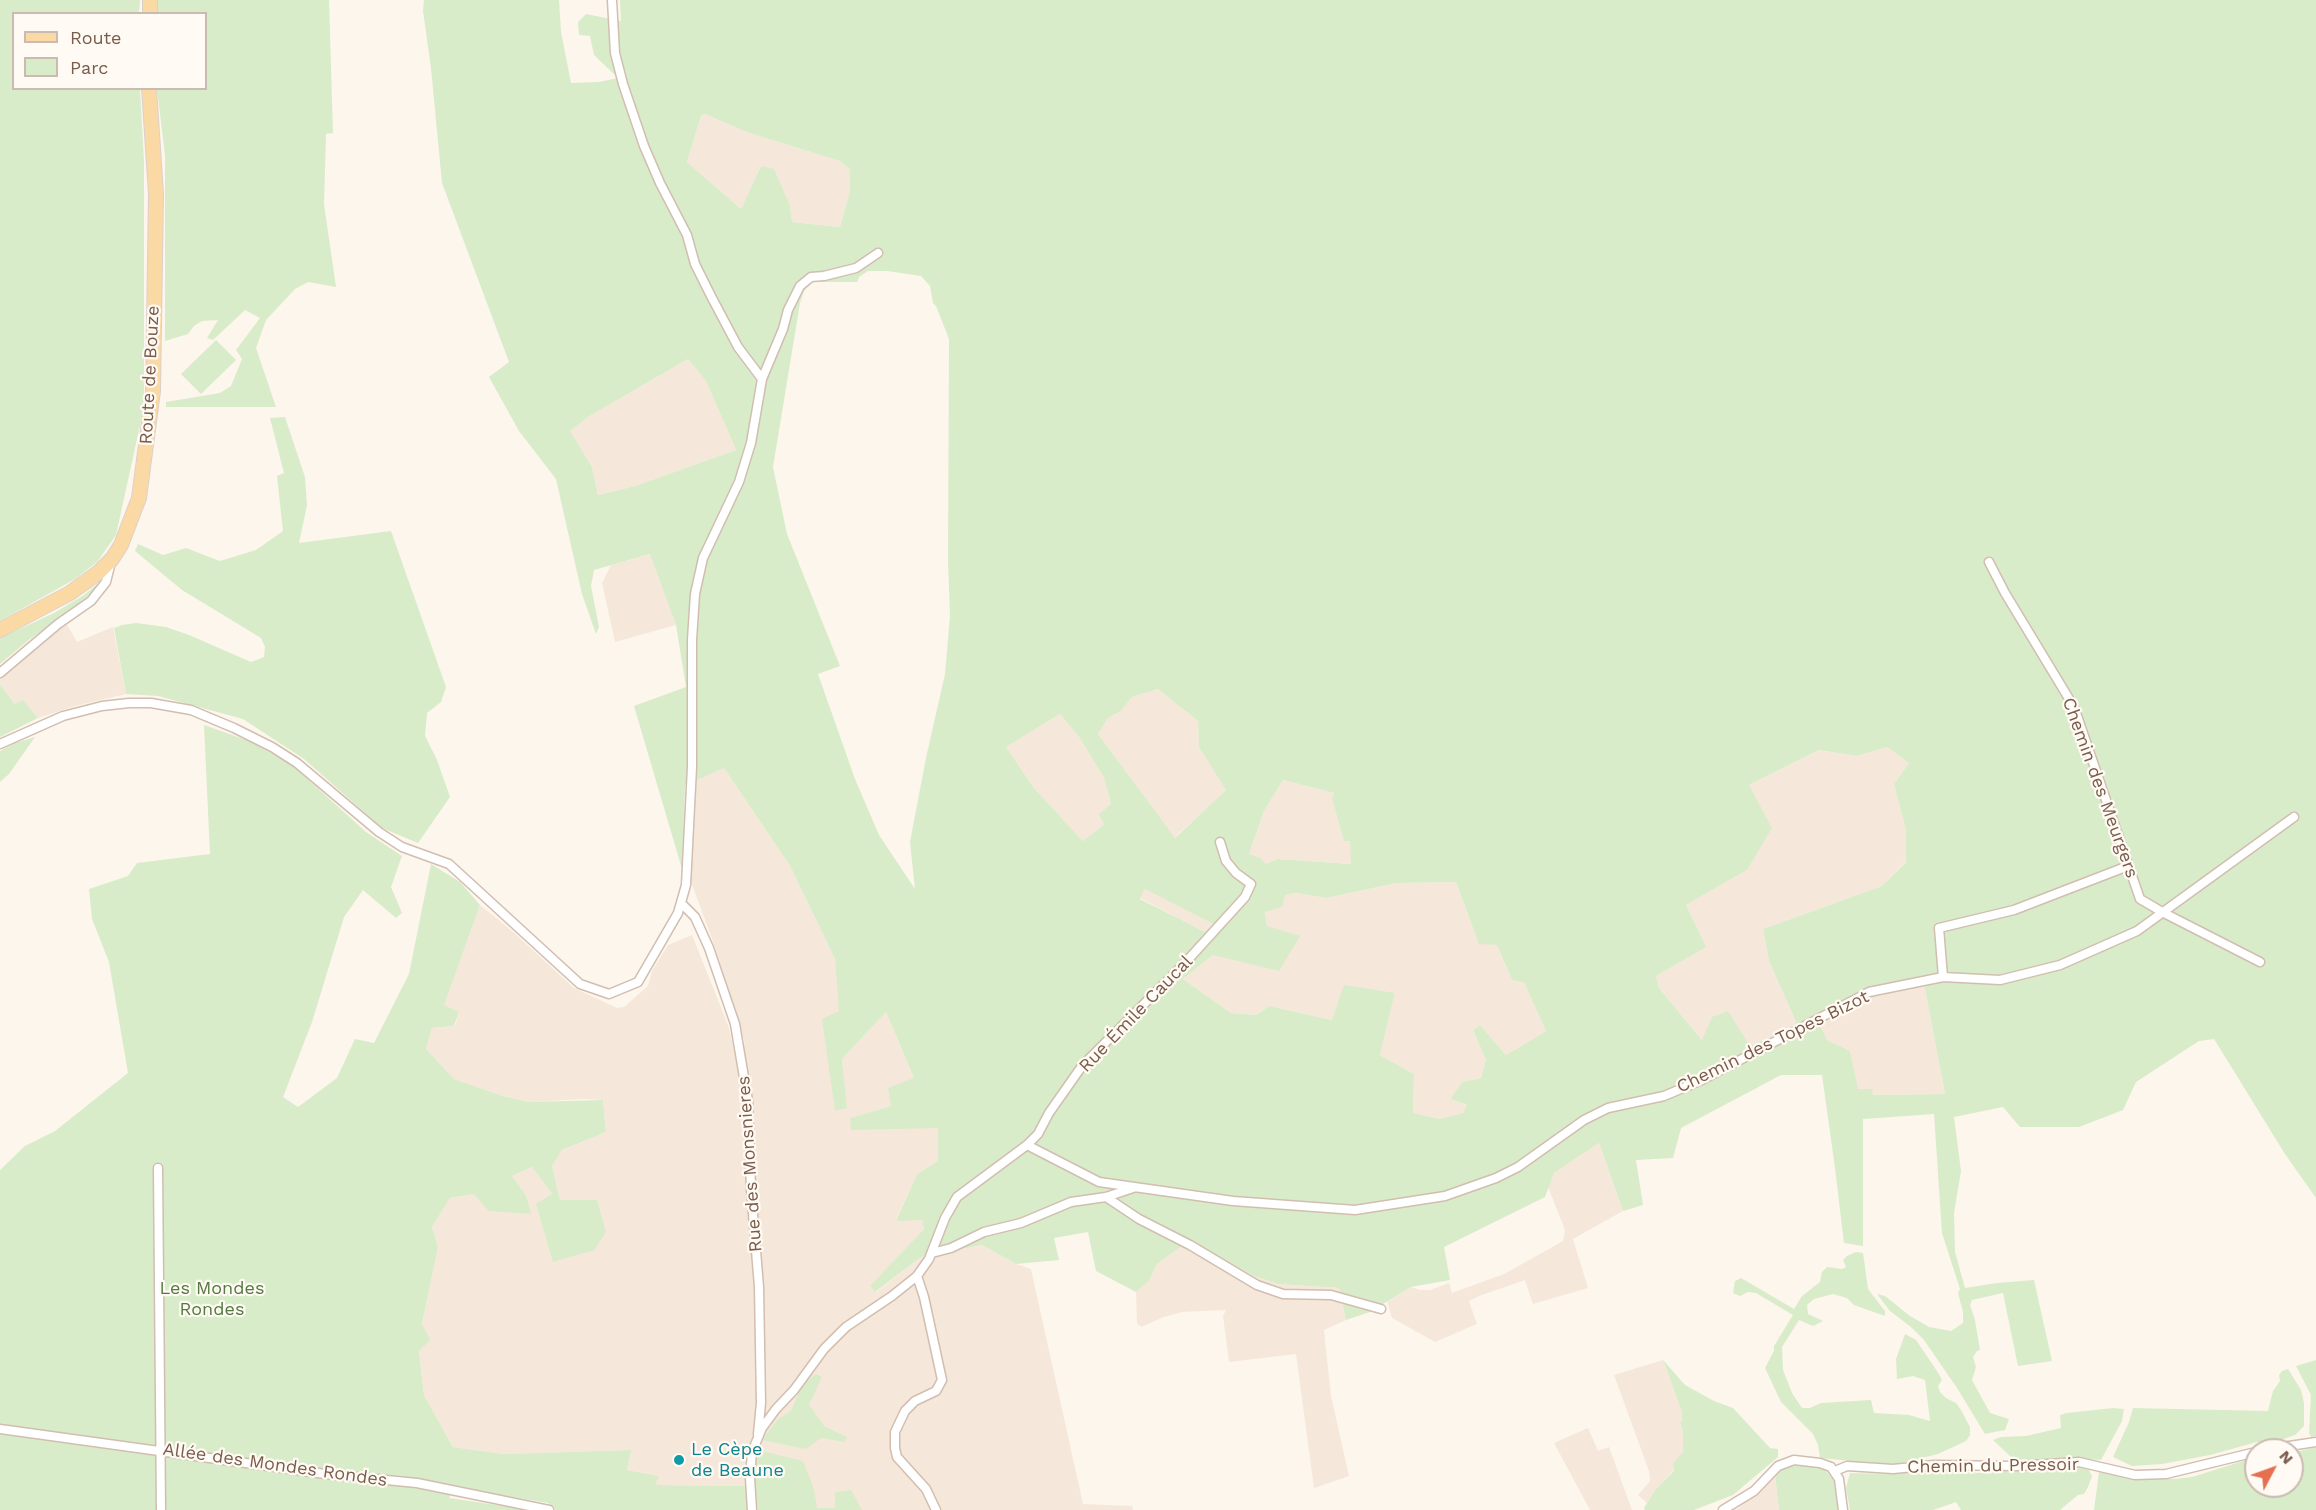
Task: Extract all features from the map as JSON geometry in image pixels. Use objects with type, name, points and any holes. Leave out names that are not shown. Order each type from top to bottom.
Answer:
[{"type":"main road","name":"Route de Bouze","points":[[0,630],[70,593],[99,572],[112,559],[127,533],[139,498],[153,391],[156,194],[149,90]]},
{"type":"street","points":[[612,0],[615,53],[644,146],[687,235],[695,264],[711,296],[738,347],[762,379]]},
{"type":"street","points":[[0,744],[63,716],[102,706],[129,703],[175,706],[210,718],[262,742],[297,763],[379,832],[402,848],[449,864],[580,984],[609,994],[638,982],[678,914],[686,885],[692,767],[692,640],[695,594],[703,558],[739,482],[751,443],[762,379],[783,329],[788,310],[800,286],[811,277],[846,272],[878,253]]},
{"type":"street","points":[[0,673],[58,624],[91,601],[106,582],[112,559]]},
{"type":"street","name":"Chemin des Meurgers","points":[[1989,562],[2005,593],[2074,707],[2140,899],[2260,962]]},
{"type":"street","name":"Chemin des Topes Bizot","points":[[1027,1144],[1099,1182],[1233,1201],[1355,1210],[1445,1196],[1496,1178],[1518,1167],[1584,1120],[1608,1108],[1664,1095],[1702,1080],[1869,993],[1943,977],[2000,980],[2060,965],[2137,931],[2294,817]]},
{"type":"street","name":"Rue Émile Caucal","points":[[757,1439],[769,1418],[794,1390],[830,1342],[846,1327],[902,1289],[917,1276],[932,1253],[948,1210],[966,1189],[1038,1134],[1049,1113],[1082,1066],[1185,963],[1245,897],[1251,884],[1236,873],[1226,861],[1220,842]]},
{"type":"street","points":[[1943,977],[1939,928],[2014,910],[2128,866]]},
{"type":"street","name":"Rue des Monsnieres","points":[[681,903],[695,917],[709,948],[735,1024],[748,1101],[751,1190],[759,1287],[761,1403],[757,1439]]},
{"type":"street","points":[[158,1168],[161,1510]]},
{"type":"street","points":[[932,1253],[951,1248],[984,1232],[1021,1223],[1071,1202],[1106,1197],[1136,1187]]},
{"type":"street","points":[[1106,1197],[1139,1219],[1190,1245],[1257,1285],[1283,1294],[1331,1295],[1381,1309]]},
{"type":"street","points":[[917,1276],[942,1380],[936,1391],[915,1401],[900,1417],[895,1432],[895,1448],[897,1457],[926,1489],[936,1510]]},
{"type":"street","name":"Allée des Mondes Rondes","points":[[0,1429],[325,1474],[417,1483],[549,1510]]},
{"type":"street","points":[[752,1510],[750,1478],[752,1452],[757,1439]]},
{"type":"street","name":"Chemin du Pressoir","points":[[1835,1471],[1847,1467],[1893,1469],[1934,1465],[2016,1466],[2079,1462],[2135,1475],[2166,1474],[2244,1455]]},
{"type":"street","points":[[1723,1510],[1746,1497],[1774,1469],[1788,1461],[1820,1462],[1835,1471],[1839,1479],[1843,1510]]},
{"type":"shaded area","points":[[705,114],[746,132],[840,161],[850,170],[850,191],[840,227],[792,222],[790,206],[761,166],[741,209],[687,162],[701,116]]},
{"type":"shaded area","points":[[688,359],[706,381],[736,450],[635,486],[598,495],[592,467],[569,431],[588,417]]},
{"type":"shaded area","points":[[651,554],[676,625],[615,642],[602,583],[611,565]]},
{"type":"shaded area","points":[[66,623],[77,642],[113,627],[126,694],[75,706],[38,718],[23,701],[16,705],[0,684],[0,678]]},
{"type":"shaded area","points":[[1158,689],[1198,721],[1199,747],[1227,790],[1174,838],[1098,734],[1108,718],[1121,711],[1132,697]]},
{"type":"shaded area","points":[[1060,714],[1079,737],[1104,778],[1111,804],[1105,823],[1083,841],[1034,788],[1006,747]]},
{"type":"shaded area","points":[[1887,747],[1909,763],[1894,784],[1906,831],[1906,861],[1882,886],[1763,929],[1769,961],[1796,1022],[1790,1029],[1750,1046],[1703,1041],[1659,988],[1656,976],[1705,947],[1686,905],[1747,870],[1756,852],[1749,785],[1819,750],[1857,756]]},
{"type":"shaded area","points":[[724,768],[790,866],[835,959],[840,1011],[822,1020],[846,1108],[842,1059],[886,1012],[914,1078],[891,1106],[850,1118],[938,1128],[938,1161],[917,1174],[896,1220],[922,1220],[924,1229],[870,1287],[876,1292],[921,1257],[982,1245],[1016,1264],[1031,1269],[1083,1504],[1132,1506],[1133,1510],[747,1510],[745,1486],[654,1485],[658,1476],[627,1470],[630,1450],[504,1454],[453,1447],[424,1395],[419,1350],[429,1340],[422,1324],[438,1247],[432,1227],[450,1198],[474,1194],[530,1214],[526,1195],[512,1176],[532,1167],[552,1194],[560,1200],[552,1166],[562,1150],[606,1132],[603,1100],[529,1102],[503,1096],[454,1079],[426,1049],[432,1028],[455,1026],[459,1012],[443,1006],[480,905],[574,988],[617,1008],[624,1007],[648,986],[652,971],[668,945],[692,935],[728,1025],[734,1049],[745,1044],[715,947],[690,879],[693,780]]},
{"type":"shaded area","points":[[1283,780],[1335,793],[1332,799],[1344,840],[1350,841],[1352,864],[1278,859],[1266,864],[1249,854],[1264,811]]},
{"type":"shaded area","points":[[1456,882],[1479,943],[1497,945],[1512,980],[1524,981],[1546,1031],[1506,1055],[1480,1025],[1473,1030],[1486,1060],[1481,1078],[1462,1082],[1450,1099],[1467,1105],[1463,1113],[1440,1119],[1413,1113],[1414,1074],[1380,1055],[1395,993],[1332,1020],[1269,1006],[1256,1015],[1231,1013],[1183,979],[1213,955],[1267,926],[1265,912],[1284,895],[1296,893],[1326,898],[1397,883]]},
{"type":"shaded area","points":[[1144,888],[1213,924],[1205,932],[1140,898]]},
{"type":"shaded area","points":[[1924,984],[1945,1094],[1873,1095],[1857,1089],[1850,1051],[1827,1040],[1818,1024],[1884,993]]},
{"type":"shaded area","points":[[1599,1143],[1623,1211],[1573,1239],[1588,1288],[1533,1304],[1525,1280],[1479,1296],[1469,1301],[1477,1324],[1435,1342],[1392,1318],[1387,1302],[1411,1287],[1430,1290],[1449,1283],[1452,1293],[1504,1274],[1563,1241],[1565,1230],[1548,1187],[1554,1173]]},
{"type":"shaded area","points":[[1197,1244],[1254,1276],[1278,1284],[1339,1288],[1346,1320],[1324,1330],[1331,1396],[1349,1476],[1314,1488],[1296,1354],[1229,1362],[1223,1316],[1226,1310],[1182,1312],[1141,1327],[1137,1323],[1136,1292],[1148,1282],[1157,1264],[1179,1248]]},
{"type":"shaded area","points":[[1663,1360],[1682,1412],[1680,1424],[1683,1432],[1683,1452],[1674,1470],[1655,1490],[1647,1503],[1638,1495],[1650,1481],[1649,1471],[1614,1375]]},
{"type":"shaded area","points":[[1588,1428],[1598,1451],[1609,1447],[1632,1510],[1590,1510],[1554,1443]]},
{"type":"shaded area","points":[[1775,1475],[1779,1510],[1735,1510],[1739,1508]]},
{"type":"green space","points":[[0,0],[140,0],[139,12],[12,12],[12,90],[140,90],[144,161],[144,407],[116,535],[97,562],[75,579],[0,621]]},
{"type":"green space","points":[[158,0],[329,0],[333,133],[326,134],[324,204],[336,287],[308,282],[295,289],[266,320],[256,348],[276,407],[166,407],[166,402],[220,393],[231,386],[242,359],[236,350],[260,318],[245,310],[213,340],[207,338],[218,320],[202,321],[188,334],[165,341],[165,155],[157,90],[207,90],[207,12],[158,12]]},
{"type":"green space","points":[[424,0],[559,0],[561,32],[571,83],[599,82],[618,78],[594,55],[590,36],[579,35],[578,22],[586,14],[621,21],[620,0],[2316,0],[2316,1198],[2285,1154],[2214,1039],[2199,1041],[2136,1082],[2123,1110],[2079,1127],[2020,1127],[2003,1107],[1954,1117],[1961,1171],[1954,1213],[1955,1252],[1965,1288],[2034,1280],[2052,1361],[2018,1366],[2003,1293],[1972,1300],[1970,1305],[1980,1350],[1973,1357],[1976,1367],[1972,1380],[1990,1413],[2009,1419],[2005,1430],[1985,1434],[1924,1340],[1890,1311],[1877,1294],[1885,1296],[1910,1316],[1929,1327],[1951,1331],[1963,1323],[1963,1312],[1958,1293],[1960,1289],[1942,1233],[1934,1114],[1863,1119],[1863,1246],[1844,1243],[1822,1075],[1781,1075],[1681,1128],[1673,1158],[1636,1160],[1643,1205],[1623,1211],[1599,1143],[1554,1173],[1545,1197],[1444,1247],[1450,1280],[1411,1287],[1370,1312],[1346,1320],[1339,1288],[1278,1284],[1254,1276],[1197,1244],[1179,1248],[1157,1264],[1148,1282],[1136,1292],[1096,1271],[1088,1232],[1054,1238],[1059,1260],[1016,1264],[982,1245],[921,1257],[875,1292],[870,1286],[924,1229],[922,1220],[896,1221],[917,1174],[938,1161],[938,1128],[851,1130],[850,1118],[891,1106],[888,1088],[914,1078],[886,1012],[842,1059],[847,1108],[835,1111],[822,1019],[839,1011],[835,959],[790,866],[724,768],[685,785],[682,869],[634,706],[686,687],[676,625],[650,554],[594,570],[591,586],[599,627],[596,634],[582,594],[556,479],[519,431],[489,377],[509,362],[442,183],[423,11]],"holes":[[[705,114],[746,132],[840,161],[850,170],[850,191],[840,227],[792,222],[790,206],[774,169],[761,166],[741,209],[687,162],[701,116]],[[868,271],[921,276],[930,286],[933,303],[949,339],[948,561],[950,616],[945,674],[910,842],[915,889],[879,835],[855,779],[818,674],[840,666],[787,534],[773,467],[800,303],[804,291],[812,282],[857,282],[859,277]],[[688,359],[706,381],[736,450],[635,486],[598,495],[592,467],[570,431],[588,417]],[[1158,689],[1198,721],[1199,747],[1226,790],[1175,838],[1098,734],[1108,718],[1121,711],[1132,697]],[[1060,714],[1079,737],[1104,778],[1111,804],[1099,814],[1104,824],[1083,841],[1034,788],[1006,747]],[[1887,747],[1909,763],[1894,784],[1906,831],[1906,862],[1882,886],[1763,929],[1769,961],[1796,1022],[1790,1029],[1750,1046],[1728,1011],[1712,1017],[1702,1040],[1659,988],[1656,976],[1706,947],[1686,905],[1747,870],[1772,828],[1749,785],[1819,750],[1857,756]],[[1283,780],[1334,793],[1332,799],[1344,841],[1350,841],[1351,864],[1278,859],[1266,864],[1260,858],[1249,854],[1264,811]],[[1456,882],[1479,944],[1497,945],[1512,980],[1524,982],[1546,1031],[1506,1055],[1480,1025],[1473,1030],[1486,1060],[1481,1078],[1462,1082],[1450,1099],[1467,1105],[1463,1113],[1440,1119],[1413,1113],[1414,1074],[1380,1055],[1395,993],[1344,985],[1332,1020],[1269,1006],[1256,1015],[1231,1013],[1183,979],[1213,955],[1279,971],[1300,936],[1267,926],[1265,912],[1282,907],[1285,895],[1296,893],[1326,898],[1397,883]],[[1144,889],[1213,924],[1205,932],[1140,899]],[[1924,984],[1945,1094],[1873,1095],[1872,1089],[1858,1089],[1850,1051],[1827,1040],[1819,1024],[1884,993]]]},
{"type":"green space","points":[[216,340],[236,360],[201,394],[181,374]]},
{"type":"green space","points":[[285,417],[305,477],[307,505],[299,543],[391,531],[446,687],[441,702],[427,713],[425,736],[437,760],[450,797],[418,843],[382,828],[304,759],[243,719],[158,696],[126,694],[114,628],[122,625],[136,623],[166,627],[251,662],[264,657],[265,647],[261,638],[182,590],[135,551],[138,544],[163,555],[186,548],[220,561],[256,550],[283,531],[277,476],[284,473],[270,418]]},
{"type":"green space","points":[[97,584],[99,586],[72,610],[30,639],[0,664],[0,638],[54,613],[84,595]]},
{"type":"green space","points":[[0,684],[15,704],[23,700],[38,718],[0,737]]},
{"type":"green space","name":"Les Mondes Rondes","points":[[204,725],[249,741],[291,764],[366,832],[402,856],[391,887],[402,913],[396,918],[363,890],[344,917],[312,1022],[283,1097],[298,1107],[337,1078],[355,1039],[374,1043],[409,974],[431,864],[460,882],[480,905],[444,1005],[459,1012],[454,1026],[432,1028],[426,1049],[454,1079],[503,1096],[529,1102],[603,1100],[606,1132],[562,1150],[552,1166],[560,1200],[597,1200],[606,1232],[594,1250],[553,1262],[536,1204],[552,1194],[532,1167],[512,1176],[526,1195],[531,1214],[489,1211],[474,1194],[450,1198],[432,1227],[438,1247],[422,1324],[430,1340],[419,1351],[424,1395],[453,1447],[504,1454],[631,1450],[627,1470],[659,1476],[655,1485],[745,1486],[747,1510],[556,1510],[548,1503],[454,1487],[449,1498],[531,1510],[0,1510],[0,1170],[25,1146],[55,1131],[128,1073],[109,962],[92,919],[89,889],[128,876],[137,863],[210,854]]},
{"type":"green space","points":[[35,737],[9,774],[0,782],[0,751],[15,743]]},
{"type":"green space","points":[[1856,1252],[1863,1253],[1868,1289],[1885,1311],[1885,1316],[1854,1305],[1847,1298],[1833,1294],[1814,1299],[1807,1305],[1808,1314],[1823,1321],[1813,1326],[1799,1320],[1782,1347],[1783,1370],[1792,1393],[1802,1408],[1810,1408],[1821,1403],[1871,1400],[1874,1413],[1909,1415],[1930,1421],[1925,1380],[1913,1376],[1897,1379],[1896,1359],[1905,1334],[1916,1340],[1937,1371],[1942,1380],[1938,1386],[1940,1392],[1956,1403],[1961,1410],[1970,1427],[1970,1435],[1966,1441],[1938,1454],[1893,1465],[1820,1458],[1813,1434],[1781,1402],[1765,1368],[1774,1351],[1774,1346],[1793,1315],[1756,1293],[1748,1292],[1740,1296],[1733,1293],[1735,1281],[1741,1278],[1794,1309],[1802,1296],[1820,1282],[1822,1272],[1827,1267],[1842,1269],[1846,1267],[1843,1260]]},
{"type":"green space","points":[[1663,1360],[1685,1385],[1714,1401],[1733,1408],[1770,1448],[1778,1449],[1778,1457],[1733,1495],[1694,1510],[1645,1510],[1644,1508],[1655,1490],[1674,1471],[1673,1463],[1683,1452],[1683,1432],[1680,1423],[1682,1412]]},
{"type":"green space","points":[[2316,1360],[2316,1436],[2311,1437],[2309,1433],[2311,1395],[2296,1366]]},
{"type":"green space","points":[[2288,1369],[2301,1390],[2304,1403],[2304,1426],[2295,1435],[2287,1438],[2244,1438],[2244,1446],[2162,1464],[2132,1466],[2113,1457],[2133,1408],[2268,1411],[2273,1391],[2280,1381],[2279,1375]]},
{"type":"green space","points":[[816,1374],[822,1377],[809,1405],[824,1426],[847,1437],[844,1442],[821,1438],[806,1449],[762,1440],[778,1419],[791,1411],[802,1385]]},
{"type":"green space","points":[[2124,1409],[2122,1421],[2101,1460],[2070,1458],[2019,1460],[2011,1457],[1993,1440],[2061,1428],[2060,1415],[2067,1413]]},
{"type":"green space","points":[[2316,1447],[2316,1510],[2094,1510],[2099,1472],[2139,1479],[2174,1479],[2192,1477],[2244,1461],[2244,1498],[2304,1498],[2304,1450]]},
{"type":"green space","points":[[758,1450],[803,1461],[814,1489],[817,1508],[835,1508],[835,1492],[851,1490],[862,1510],[758,1510],[754,1477]]},
{"type":"green space","points":[[1791,1464],[1822,1468],[1828,1473],[1834,1481],[1838,1510],[1779,1510],[1775,1475]]},
{"type":"green space","points":[[2079,1467],[2089,1470],[2092,1476],[2088,1487],[2084,1494],[2078,1495],[2060,1510],[1961,1510],[1956,1502],[1933,1510],[1850,1510],[1846,1488],[1850,1473],[1892,1474],[1942,1469],[1977,1473]]},
{"type":"place","name":"Le Cèpe de Beaune","points":[[679,1460]]}]
